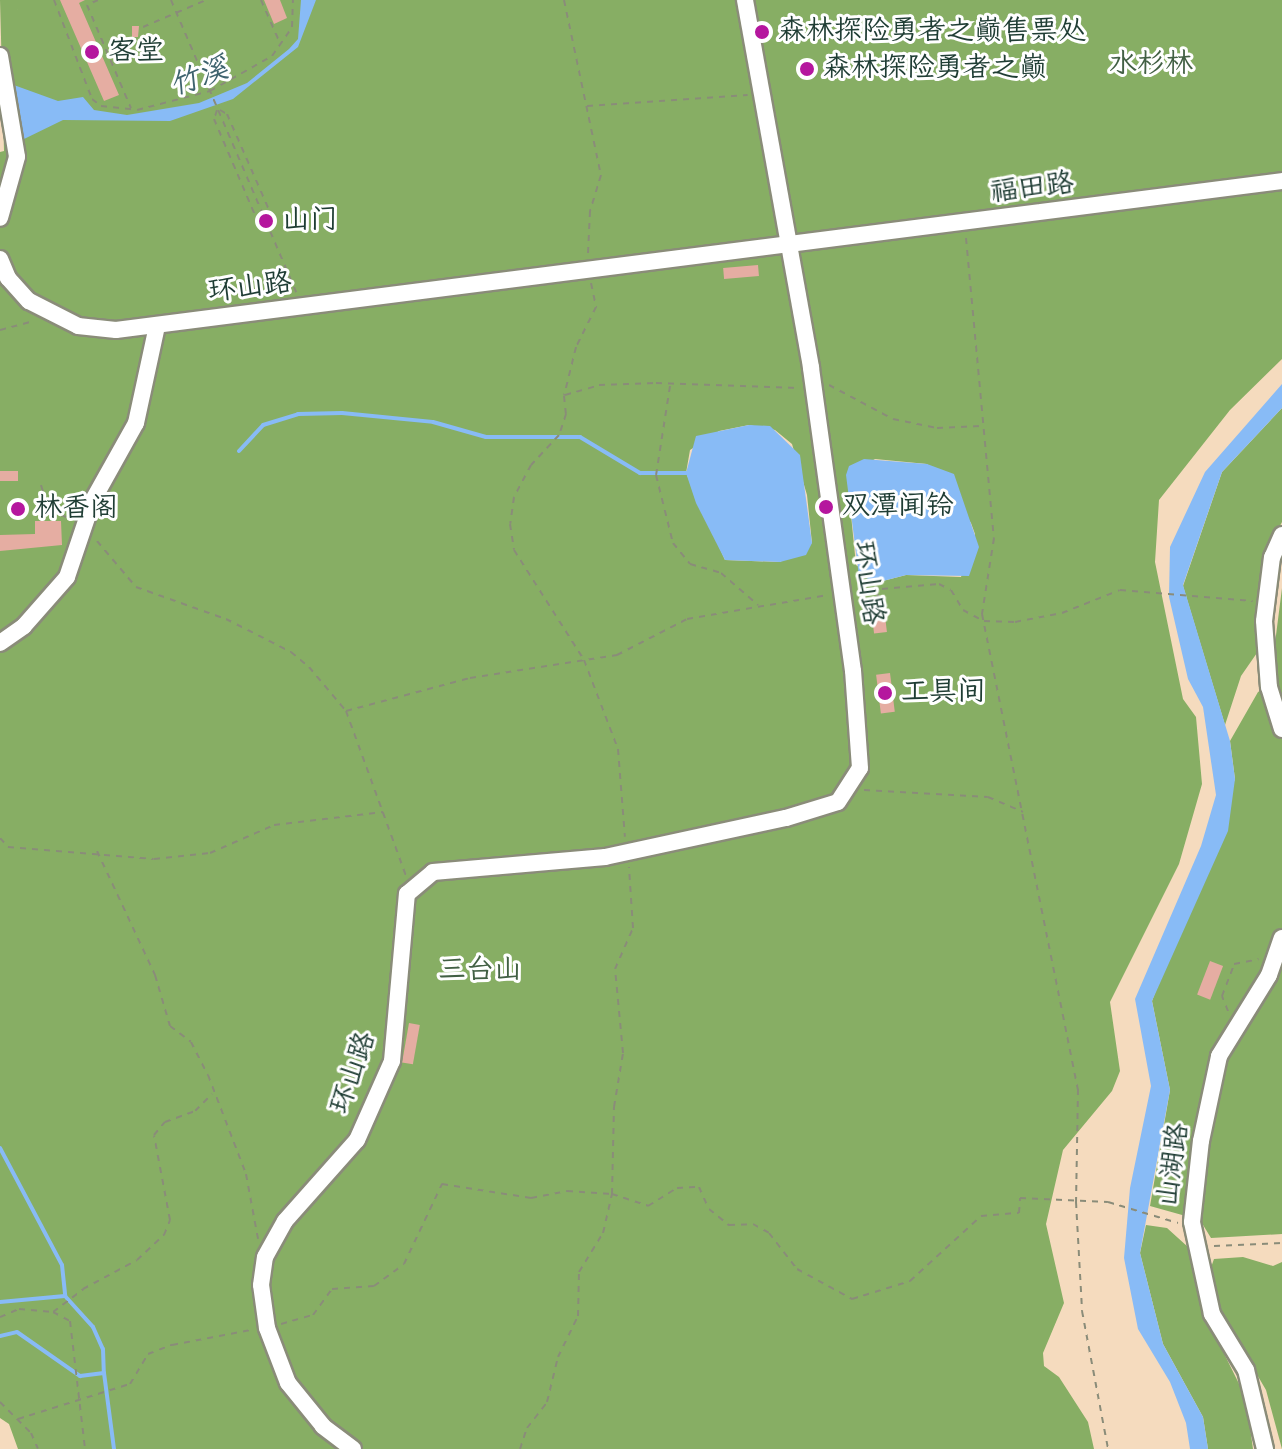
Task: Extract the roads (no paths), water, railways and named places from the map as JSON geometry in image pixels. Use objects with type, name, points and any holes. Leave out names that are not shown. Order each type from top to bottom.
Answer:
[{"type":"lane","points":[[745,0],[765,94],[789,243]]},
{"type":"lane","points":[[0,56],[17,157],[0,218]]},
{"type":"lane","name":"福田路","points":[[789,243],[1282,181]]},
{"type":"lane","name":"环山路","points":[[0,259],[8,278],[29,301],[78,326],[157,326],[789,243],[814,387],[846,617],[861,757],[851,788],[838,802],[786,818],[605,857],[433,872],[411,888],[402,906],[401,999],[392,1061],[357,1140],[285,1221],[264,1263],[261,1295],[284,1376],[323,1426],[353,1449]]},
{"type":"lane","points":[[0,643],[24,626],[67,577],[85,522],[136,423],[157,326]]},
{"type":"lane","points":[[1282,535],[1272,557],[1266,603],[1269,687],[1282,729]]},
{"type":"lane","name":"山湖路","points":[[1265,1449],[1246,1370],[1212,1314],[1192,1222],[1201,1141],[1219,1056],[1273,963],[1282,938]]},
{"type":"water","points":[[301,0],[316,0],[298,47],[233,99],[170,121],[63,120],[22,140],[11,84],[58,101],[83,97],[94,110],[127,115],[199,103],[247,83],[289,49],[298,39]]},
{"type":"water","points":[[1282,384],[1282,408],[1222,472],[1183,585],[1230,741],[1235,779],[1228,831],[1152,1001],[1170,1090],[1140,1253],[1163,1344],[1203,1417],[1208,1449],[1190,1449],[1186,1423],[1170,1382],[1138,1329],[1124,1258],[1130,1188],[1151,1086],[1135,999],[1201,846],[1216,795],[1203,707],[1188,679],[1169,597],[1170,547],[1205,472]]},
{"type":"water","points":[[749,425],[770,426],[800,455],[812,543],[806,555],[780,562],[725,560],[696,503],[686,473],[696,436]]},
{"type":"water","points":[[864,459],[927,464],[954,474],[979,547],[969,576],[906,575],[879,582],[859,576],[846,475],[849,466]]},
{"type":"waterway","points":[[239,451],[263,425],[298,414],[342,413],[433,422],[486,437],[580,437],[640,473],[686,473]]},
{"type":"waterway","points":[[0,1148],[62,1265],[65,1296]]},
{"type":"waterway","points":[[0,1302],[65,1296],[93,1327],[103,1349],[104,1373]]},
{"type":"waterway","points":[[0,1336],[17,1332],[80,1376],[104,1373],[114,1449]]},
{"type":"place","name":"森林探险勇者之巅售票处","points":[[762,32]]},
{"type":"place","name":"客堂","points":[[92,52]]},
{"type":"place","name":"森林探险勇者之巅","points":[[807,69]]},
{"type":"place","name":"山门","points":[[266,221]]},
{"type":"place","name":"双潭闻铃","points":[[826,507]]},
{"type":"place","name":"林香阁","points":[[18,509]]},
{"type":"place","name":"工具间","points":[[885,693]]},
{"type":"park label","name":"水杉林","points":[[1151,65]]},
{"type":"park label","name":"三台山","points":[[480,971]]},
{"type":"water label","name":"竹溪","points":[[199,78]]}]
